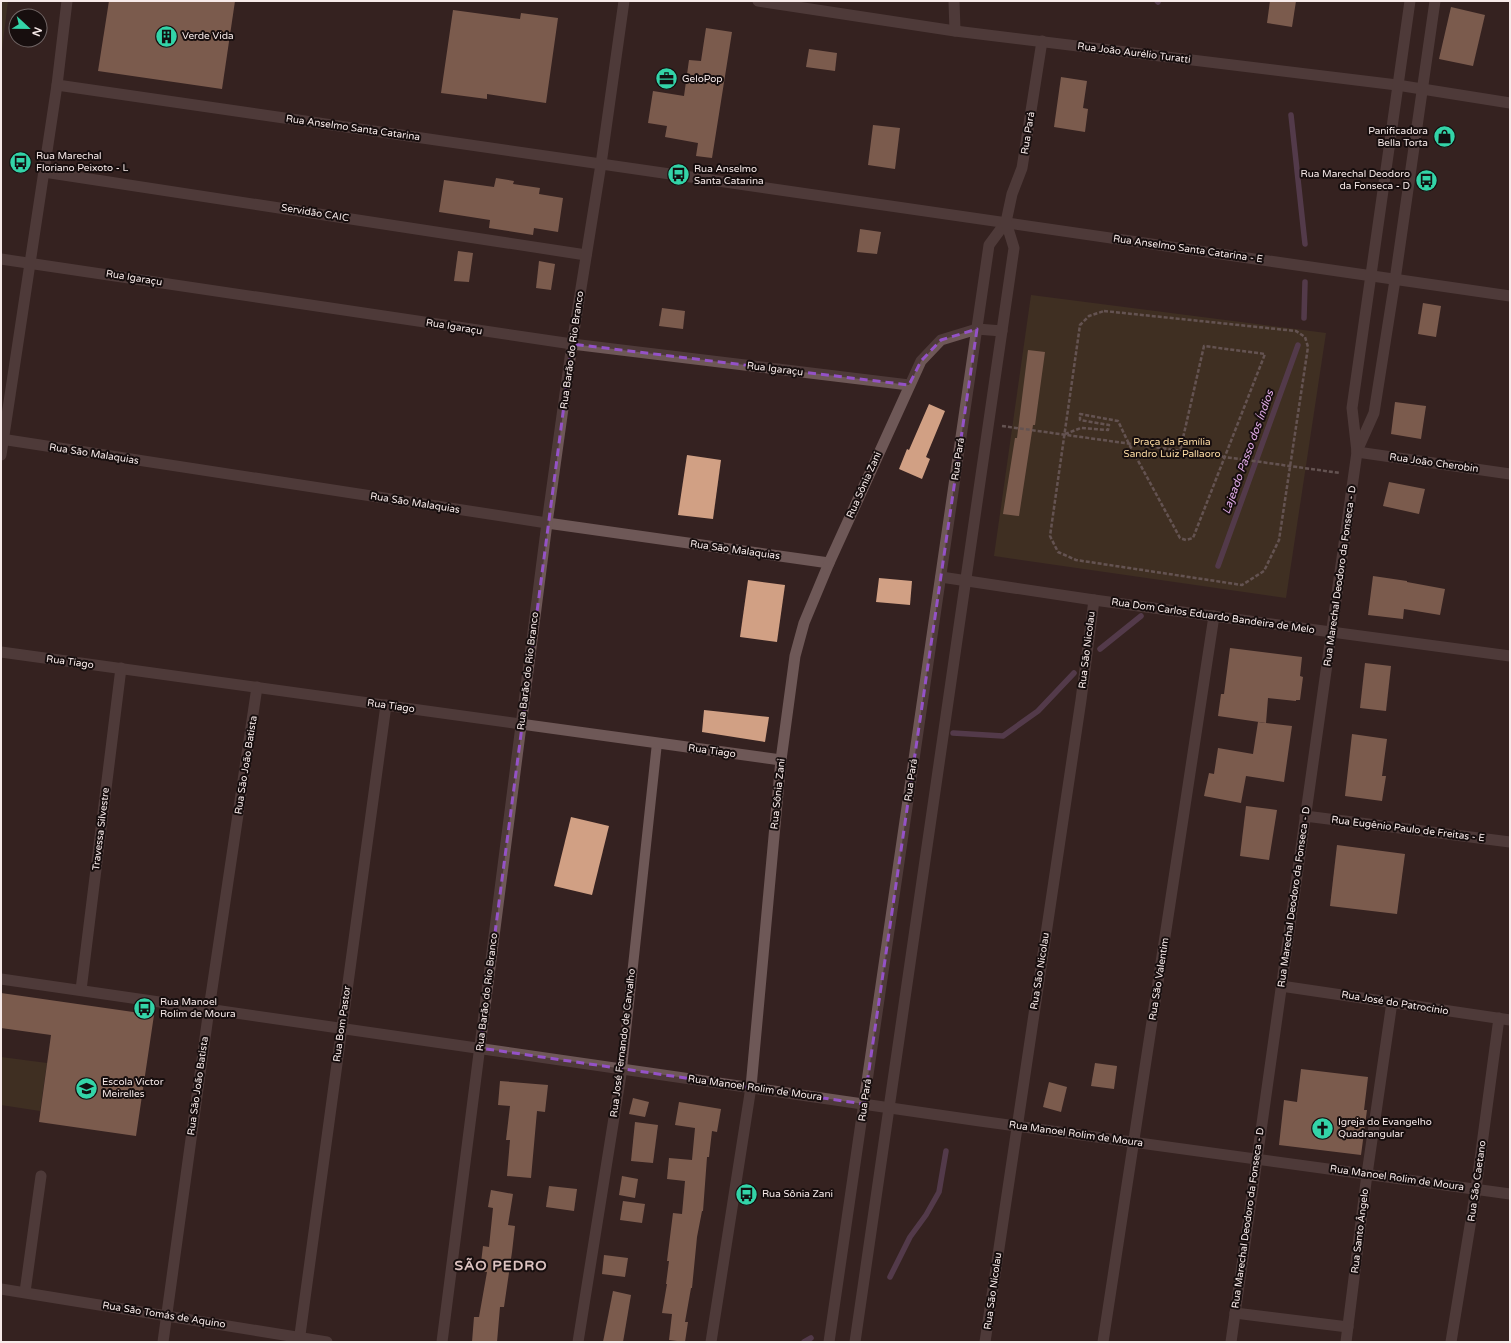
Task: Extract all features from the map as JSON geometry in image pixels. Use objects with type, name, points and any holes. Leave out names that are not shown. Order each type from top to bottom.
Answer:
[{"type":"street","points":[[1,455],[2,440],[31,263],[57,85],[67,1]]},
{"type":"street","name":"Rua Barão do Rio Branco","points":[[442,1342],[547,523],[572,344],[601,164],[624,1]]},
{"type":"street","name":"Rua João Aurélio Turatti","points":[[758,1],[955,31],[1397,85],[1510,103]]},
{"type":"street","points":[[954,1],[955,31]]},
{"type":"street","name":"Rua Marechal Deodoro da Fonseca - D","points":[[1231,1342],[1354,475],[1357,452],[1352,408],[1410,1]]},
{"type":"street","name":"Rua Marechal Deodoro da Fonseca - D","points":[[1357,452],[1374,413],[1396,280],[1435,1]]},
{"type":"street","name":"Rua Pará","points":[[829,1342],[989,245],[1006,222],[1012,194],[1022,168],[1042,41]]},
{"type":"street","name":"Rua Anselmo Santa Catarina","points":[[57,85],[1006,222]]},
{"type":"street","name":"Servidão CAIC","points":[[44,172],[586,255]]},
{"type":"street","name":"Rua Pará","points":[[855,1342],[1014,248],[1006,222]]},
{"type":"street","name":"Rua Anselmo Santa Catarina - E","points":[[1006,222],[1371,276]]},
{"type":"street","name":"Rua Igaraçu","points":[[1,259],[572,344],[908,385]]},
{"type":"street","points":[[1371,276],[1510,296]]},
{"type":"street","name":"Rua Sônia Zani","points":[[711,1342],[751,1087],[781,760],[795,656],[804,622],[908,385],[921,361],[941,340],[977,329],[1002,331]]},
{"type":"street","name":"Rua São Malaquias","points":[[2,440],[547,523],[829,563]]},
{"type":"street","name":"Rua João Cherobin","points":[[1357,452],[1510,474]]},
{"type":"street","name":"Rua Dom Carlos Eduardo Bandeira de Melo","points":[[941,577],[1094,600],[1510,656]]},
{"type":"street","name":"Rua São Nicolau","points":[[985,1342],[1080,708],[1094,600]]},
{"type":"street","name":"Rua São Valentim","points":[[1103,1342],[1214,616]]},
{"type":"street","name":"Rua Tiago","points":[[1,652],[781,760]]},
{"type":"street","name":"Travessa Silvestre","points":[[81,990],[121,668]]},
{"type":"street","name":"Rua São João Batista","points":[[163,1342],[209,1009],[257,687]]},
{"type":"street","name":"Rua Bom Pastor","points":[[299,1340],[386,705]]},
{"type":"street","name":"Rua Eugênio Paulo de Freitas - E","points":[[1305,816],[1510,842]]},
{"type":"street","name":"Rua Manoel Rolim de Moura","points":[[1,979],[1017,1126],[1510,1194]]},
{"type":"street","name":"Rua José do Patrocínio","points":[[1281,986],[1504,1019]]},
{"type":"street","name":"Rua Santo Ângelo","points":[[1346,1342],[1367,1174],[1392,1002]]},
{"type":"street","name":"Rua São Caetano","points":[[1451,1342],[1504,1019]]},
{"type":"street","name":"Rua José Fernando de Carvalho","points":[[578,1342],[622,1068]]},
{"type":"street","points":[[25,1292],[41,1176]]},
{"type":"street","name":"Rua São Tomás de Aquino","points":[[1,1289],[166,1316],[299,1340],[327,1342]]},
{"type":"street","points":[[1235,1314],[1348,1327]]},
{"type":"lane","name":"Rua José Fernando de Carvalho","points":[[622,1068],[657,743]]},
{"type":"path","points":[[1104,311],[1296,331],[1305,337],[1308,346],[1290,466],[1279,540],[1264,571],[1242,585],[1076,560],[1058,552],[1050,536],[1080,325],[1094,313],[1104,311]]},
{"type":"path","points":[[1065,435],[1081,428],[1108,430],[1109,425],[1080,420],[1080,414],[1118,421],[1180,538],[1186,540],[1193,538],[1265,354],[1204,346],[1180,451]]},
{"type":"path","points":[[988,424],[1354,475]]},
{"type":"highlighted area","points":[[977,329],[864,1104],[480,1048],[572,344],[909,385],[921,361],[941,340]]},
{"type":"green space","points":[[1,1],[8,1],[1,58]]},
{"type":"green space","name":"Praça da Família Sandro Luiz Pallaoro","points":[[1031,295],[1326,333],[1286,598],[994,556]]},
{"type":"green space","points":[[1,1057],[47,1063],[40,1111],[1,1105]]},
{"type":"building","name":"Verde Vida","points":[[109,1],[235,1],[222,89],[98,71]]},
{"type":"building","points":[[1270,1],[1296,1],[1292,27],[1267,23]]},
{"type":"building","points":[[1451,7],[1485,15],[1473,66],[1439,59]]},
{"type":"building","points":[[453,10],[520,19],[521,13],[558,18],[546,103],[487,94],[487,99],[441,93]]},
{"type":"building","points":[[706,28],[732,32],[712,158],[696,156],[698,143],[665,137],[667,126],[648,123],[653,91],[684,96],[689,60],[701,61]]},
{"type":"building","points":[[809,49],[837,53],[835,71],[806,67]]},
{"type":"building","points":[[1061,77],[1087,81],[1083,108],[1088,109],[1085,132],[1054,127]]},
{"type":"building","points":[[873,125],[900,128],[895,169],[868,165]]},
{"type":"building","points":[[496,178],[514,181],[513,184],[540,188],[539,194],[563,198],[558,232],[534,228],[533,235],[489,228],[490,220],[439,212],[444,180],[494,187]]},
{"type":"building","points":[[860,229],[881,232],[877,254],[857,252]]},
{"type":"building","points":[[458,251],[473,253],[469,282],[454,281]]},
{"type":"building","points":[[539,261],[555,264],[551,290],[536,288]]},
{"type":"building","points":[[1423,303],[1441,306],[1436,337],[1418,334]]},
{"type":"building","points":[[662,308],[685,311],[683,329],[659,326]]},
{"type":"building","points":[[1028,350],[1045,352],[1035,425],[1033,425],[1019,516],[1003,514],[1015,438],[1017,438]]},
{"type":"building","points":[[1395,402],[1426,406],[1421,439],[1391,434]]},
{"type":"building","points":[[929,404],[945,411],[926,457],[930,459],[922,479],[899,469]]},
{"type":"building","points":[[687,455],[721,460],[713,519],[678,515]]},
{"type":"building","points":[[1389,482],[1425,489],[1419,514],[1383,506]]},
{"type":"building","points":[[1373,576],[1445,589],[1440,615],[1404,609],[1403,619],[1368,615]]},
{"type":"building","points":[[879,578],[912,581],[910,605],[876,602]]},
{"type":"building","points":[[748,580],[785,585],[777,642],[740,637]]},
{"type":"building","points":[[1230,648],[1302,657],[1300,676],[1303,677],[1300,700],[1296,701],[1268,698],[1266,723],[1218,716],[1221,694],[1224,694]]},
{"type":"building","points":[[1365,663],[1391,666],[1386,711],[1360,708]]},
{"type":"building","points":[[704,710],[769,717],[765,742],[702,732]]},
{"type":"building","points":[[1258,722],[1292,726],[1284,782],[1246,776],[1241,803],[1204,796],[1209,773],[1214,774],[1218,748],[1253,754]]},
{"type":"building","points":[[1352,734],[1387,739],[1382,776],[1386,776],[1382,801],[1345,796]]},
{"type":"building","points":[[1246,806],[1277,810],[1269,860],[1240,856]]},
{"type":"building","points":[[571,817],[609,826],[592,895],[554,886]]},
{"type":"building","points":[[1337,845],[1405,854],[1397,914],[1330,906]]},
{"type":"building","points":[[1,993],[154,1015],[136,1136],[39,1122],[51,1035],[1,1028]]},
{"type":"building","points":[[1095,1063],[1117,1066],[1114,1089],[1091,1086]]},
{"type":"building","name":"Igreja do Evangelho Quadrangular","points":[[1301,1069],[1368,1077],[1364,1110],[1367,1110],[1361,1155],[1279,1145],[1284,1100],[1297,1102]]},
{"type":"building","points":[[500,1081],[548,1085],[545,1112],[537,1111],[531,1178],[507,1176],[510,1140],[506,1140],[510,1106],[498,1105]]},
{"type":"building","points":[[1049,1082],[1067,1087],[1061,1112],[1043,1107]]},
{"type":"building","points":[[633,1098],[649,1102],[645,1117],[629,1114]]},
{"type":"building","points":[[679,1102],[721,1109],[717,1132],[712,1131],[709,1157],[707,1157],[703,1211],[697,1237],[692,1288],[685,1322],[688,1322],[685,1342],[669,1340],[672,1314],[662,1313],[667,1284],[669,1261],[667,1261],[673,1213],[682,1214],[685,1181],[667,1179],[669,1158],[692,1160],[695,1128],[675,1125]]},
{"type":"building","points":[[635,1122],[658,1125],[653,1163],[631,1161]]},
{"type":"building","points":[[622,1176],[638,1179],[635,1198],[619,1195]]},
{"type":"building","points":[[549,1186],[577,1189],[574,1211],[546,1207]]},
{"type":"building","points":[[491,1190],[513,1194],[508,1225],[515,1226],[512,1252],[504,1307],[500,1307],[497,1342],[472,1342],[474,1317],[479,1317],[487,1272],[480,1271],[483,1246],[489,1247],[493,1208],[488,1207]]},
{"type":"building","points":[[623,1201],[645,1204],[642,1223],[620,1220]]},
{"type":"building","points":[[604,1255],[628,1258],[625,1277],[602,1274]]},
{"type":"building","points":[[613,1291],[631,1295],[623,1342],[603,1342]]},
{"type":"waterway","name":"Lajeado Passo dos Índios","points":[[1291,115],[1305,244]]},
{"type":"waterway","name":"Lajeado Passo dos Índios","points":[[1304,318],[1305,282]]},
{"type":"waterway","name":"Lajeado Passo dos Índios","points":[[1218,566],[1298,345]]},
{"type":"waterway","name":"Lajeado Passo dos Índios","points":[[1100,649],[1141,616]]},
{"type":"waterway","name":"Lajeado Passo dos Índios","points":[[953,733],[1003,736],[1038,711],[1074,673]]},
{"type":"waterway","name":"Lajeado Passo dos Índios","points":[[890,1277],[910,1237],[926,1215],[939,1192],[946,1151]]},
{"type":"waterway","name":"Lajeado Passo dos Índios","points":[[804,1342],[811,1338]]},
{"type":"place","name":"Verde Vida","points":[[167,36]]},
{"type":"place","name":"GeloPop","points":[[666,79]]},
{"type":"place","name":"Panificadora Bella Torta","points":[[1444,137]]},
{"type":"place","name":"Rua Marechal Floriano Peixoto - L","points":[[20,162]]},
{"type":"place","name":"Rua Anselmo Santa Catarina","points":[[678,175]]},
{"type":"place","name":"Rua Marechal Deodoro da Fonseca - D","points":[[1426,180]]},
{"type":"place","name":"Rua Manoel Rolim de Moura","points":[[144,1008]]},
{"type":"place","name":"Escola Victor Meirelles","points":[[87,1088]]},
{"type":"place","name":"Igreja do Evangelho Quadrangular","points":[[1323,1128]]},
{"type":"place","name":"Rua Sônia Zani","points":[[747,1194]]},
{"type":"district","name":"SÃO PEDRO","points":[[501,1265]]}]
